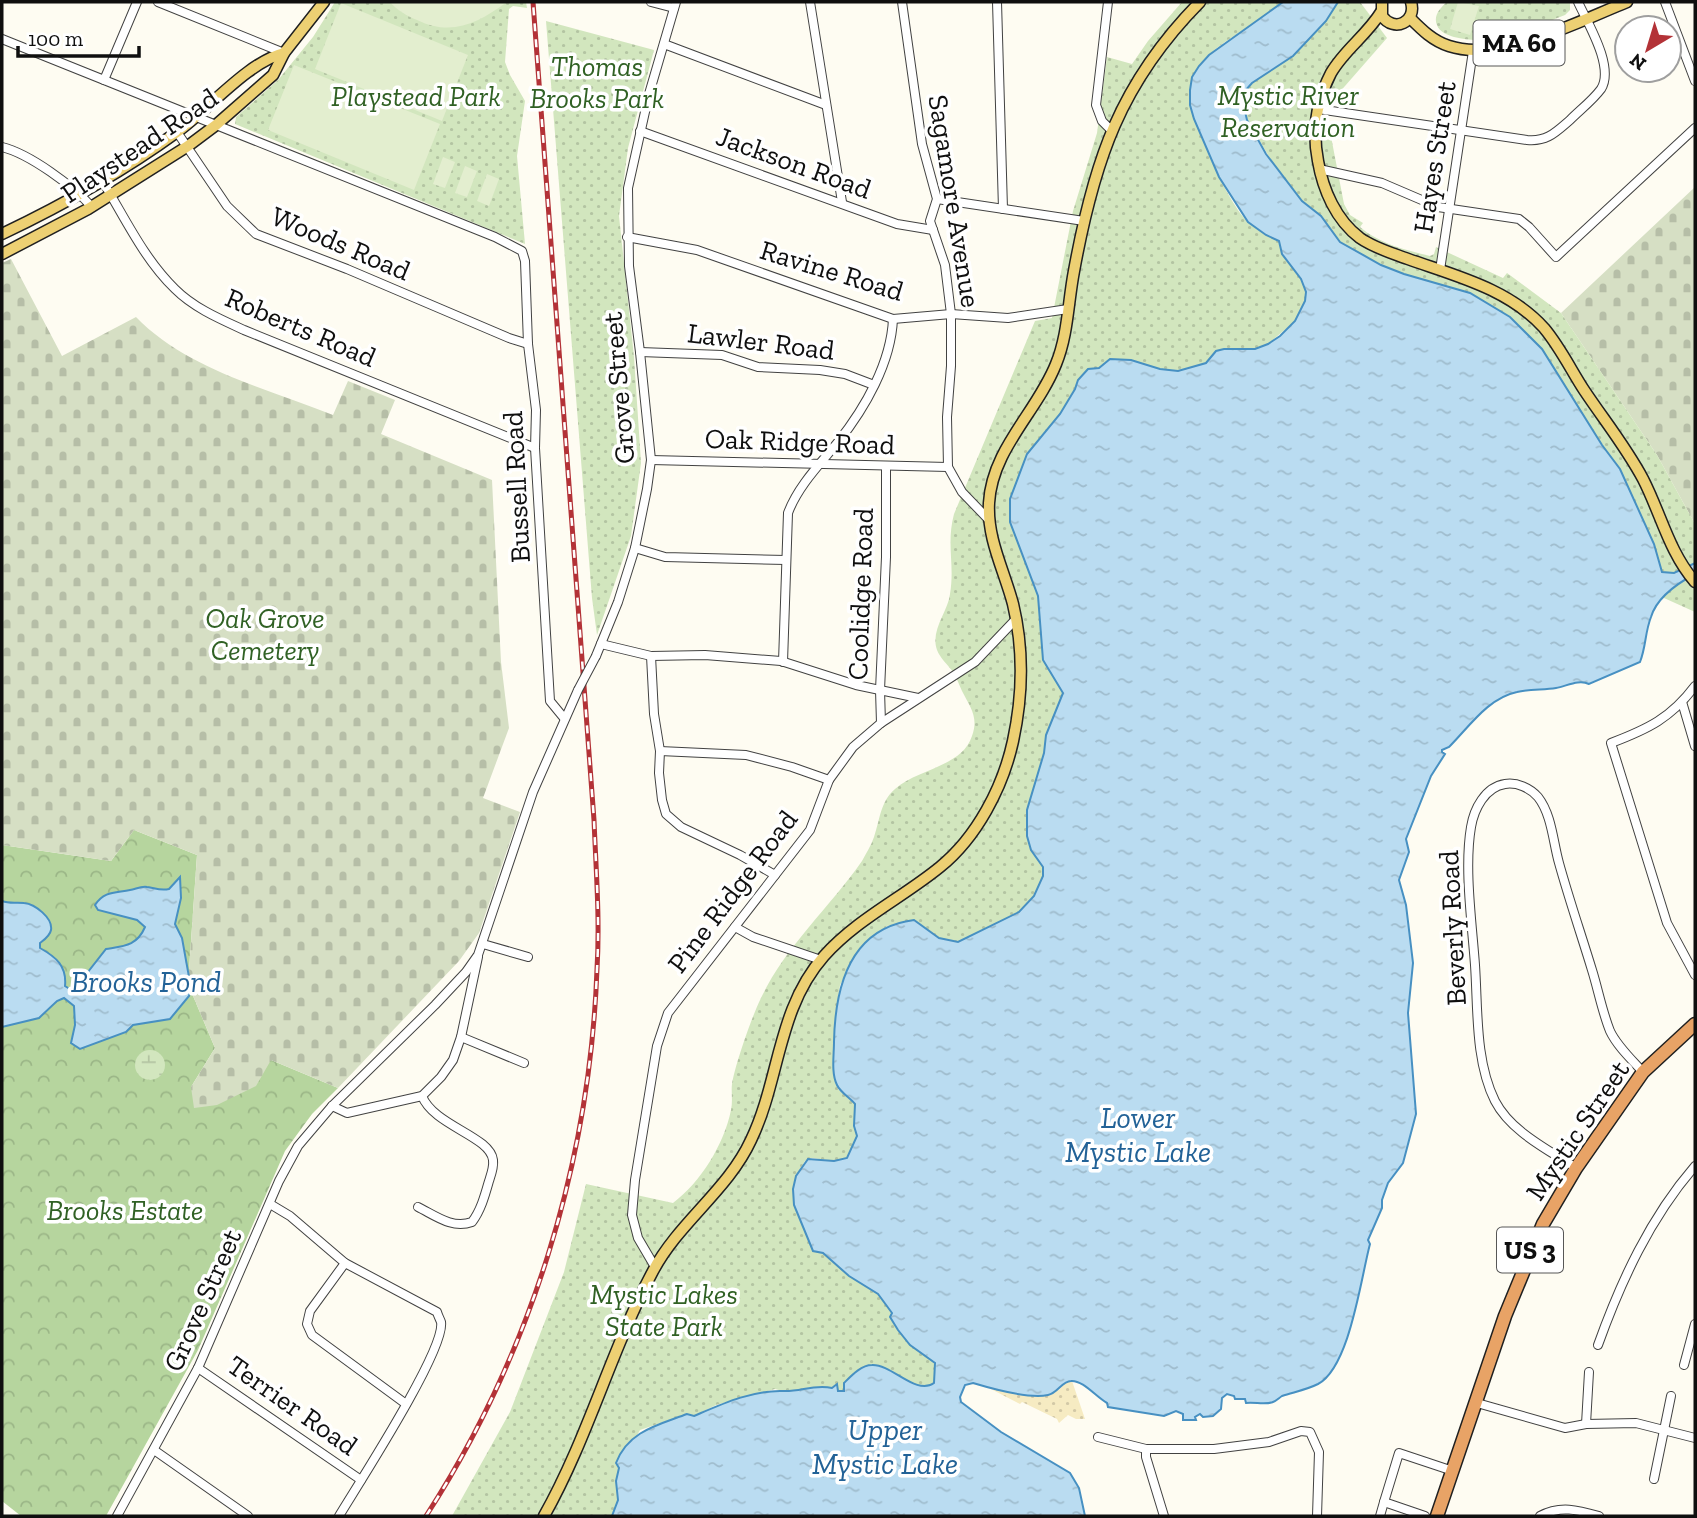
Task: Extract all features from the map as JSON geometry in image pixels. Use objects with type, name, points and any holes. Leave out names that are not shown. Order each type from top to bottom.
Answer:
[{"type":"highway","name":"Mystic Street","points":[[1437,1516],[1505,1316],[1543,1224],[1576,1168],[1643,1072],[1695,1024]]},
{"type":"main road","name":"Playstead Road","points":[[2,254],[92,207],[216,125],[273,75],[284,53],[324,2]]},
{"type":"main road","points":[[544,1516],[568,1470],[631,1317],[655,1267],[684,1225],[732,1172],[751,1141],[789,1016],[804,986],[821,960],[862,920],[945,863],[985,810],[1005,769],[1017,721],[1021,666],[1016,619],[989,520],[990,495],[996,471],[1013,436],[1041,393],[1056,363],[1063,340],[1084,221],[1111,130],[1124,101],[1150,60],[1200,2]]},
{"type":"main road","points":[[1360,38],[1380,27],[1402,24],[1411,11],[1423,2]]},
{"type":"main road","name":"MA 60","points":[[1411,11],[1426,34],[1442,43],[1473,51],[1511,46],[1627,2]]},
{"type":"main road","points":[[1382,7],[1384,19],[1390,24]]},
{"type":"main road","points":[[1382,7],[1331,73],[1318,109],[1315,141],[1319,169],[1327,194],[1337,212],[1359,237],[1376,247],[1486,287],[1510,300],[1532,317],[1553,340],[1635,465],[1682,564],[1694,581]]},
{"type":"main road","name":"Playstead Road","points":[[2,234],[103,181],[177,132],[262,62],[284,53]]},
{"type":"street","points":[[104,80],[137,2]]},
{"type":"street","points":[[158,2],[284,53]]},
{"type":"street","points":[[651,2],[675,5]]},
{"type":"street","points":[[810,2],[842,202]]},
{"type":"street","name":"Sagamore Avenue","points":[[902,2],[922,144],[937,199],[930,221],[945,265],[951,314],[948,467]]},
{"type":"street","points":[[997,2],[1003,209]]},
{"type":"street","points":[[1108,2],[1096,106],[1102,121],[1111,130]]},
{"type":"street","points":[[1318,109],[1537,141],[1555,133],[1595,96],[1606,78],[1601,54],[1578,2]]},
{"type":"street","points":[[1665,2],[1695,81]]},
{"type":"street","name":"Grove Street","points":[[117,1516],[198,1368],[298,1146],[332,1106],[466,972],[478,954],[528,805],[564,718],[601,645],[635,548],[650,460],[629,265],[628,188],[640,131],[675,5]]},
{"type":"street","points":[[2,39],[216,125]]},
{"type":"street","points":[[664,44],[826,105]]},
{"type":"street","name":"Hayes Street","points":[[1440,270],[1473,51]]},
{"type":"street","name":"Bussell Road","points":[[216,125],[495,237],[522,251],[525,261],[528,344],[536,410],[535,449],[550,701],[564,718]]},
{"type":"street","points":[[1319,169],[1382,183],[1430,204],[1449,209],[1519,219],[1556,257],[1695,128]]},
{"type":"street","name":"Jackson Road","points":[[640,131],[897,224],[933,230]]},
{"type":"street","name":"Woods Road","points":[[177,132],[227,206],[256,234],[528,344]]},
{"type":"street","points":[[2,147],[14,151],[80,194],[92,207]]},
{"type":"street","name":"Roberts Road","points":[[103,181],[159,271],[175,289],[202,309],[244,330],[535,449]]},
{"type":"street","points":[[937,199],[1084,221]]},
{"type":"street","name":"Ravine Road","points":[[628,237],[697,250],[893,319],[951,314],[1008,318],[1068,309]]},
{"type":"street","points":[[783,662],[786,560],[792,503],[860,413],[888,351],[893,319]]},
{"type":"street","name":"Lawler Road","points":[[640,352],[722,355],[758,367],[845,374],[874,385]]},
{"type":"street","name":"Oak Ridge Road","points":[[650,460],[948,467]]},
{"type":"street","name":"Coolidge Road","points":[[881,723],[886,466]]},
{"type":"street","points":[[948,467],[962,492],[989,520]]},
{"type":"street","points":[[635,548],[665,557],[786,560]]},
{"type":"street","name":"Pine Ridge Road","points":[[655,1267],[638,1238],[632,1215],[635,1180],[657,1046],[668,1013],[810,831],[829,780],[853,747],[881,723],[975,662],[1016,619]]},
{"type":"street","points":[[601,645],[651,656],[705,655],[783,662],[856,685],[918,698]]},
{"type":"street","points":[[651,656],[662,800],[666,814],[681,827],[775,875]]},
{"type":"street","points":[[1695,686],[1682,702],[1652,727],[1611,743],[1667,923],[1695,975]]},
{"type":"street","points":[[1682,702],[1695,746]]},
{"type":"street","points":[[660,751],[746,755],[829,780]]},
{"type":"street","name":"Beverly Road","points":[[1576,1168],[1526,1135],[1508,1119],[1496,1102],[1488,1081],[1479,1023],[1469,855],[1471,826],[1476,811],[1482,798],[1492,789],[1503,784],[1528,788],[1544,807],[1566,890],[1611,1033],[1643,1072]]},
{"type":"street","points":[[735,927],[753,937],[821,960]]},
{"type":"street","points":[[483,944],[528,957]]},
{"type":"street","name":"Grove Street","points":[[422,1096],[453,1060],[461,1037],[478,954]]},
{"type":"street","points":[[461,1037],[524,1063]]},
{"type":"street","points":[[332,1106],[347,1113],[422,1096],[426,1106],[434,1114],[485,1146],[493,1158],[493,1166],[484,1198],[472,1222],[458,1226],[418,1208]]},
{"type":"street","points":[[1598,1345],[1614,1300],[1640,1247],[1695,1166]]},
{"type":"street","points":[[270,1204],[299,1223],[345,1263],[437,1312],[442,1324],[423,1374],[339,1516]]},
{"type":"street","points":[[345,1263],[310,1311],[307,1324],[312,1335],[405,1404]]},
{"type":"street","points":[[1684,1365],[1695,1324]]},
{"type":"street","name":"Terrier Road","points":[[198,1368],[361,1480]]},
{"type":"street","points":[[1586,1424],[1588,1372]]},
{"type":"street","points":[[1654,1479],[1662,1428],[1671,1396]]},
{"type":"street","points":[[1477,1403],[1564,1428],[1628,1422],[1695,1438]]},
{"type":"street","points":[[1098,1437],[1146,1449],[1240,1447],[1269,1442],[1301,1431],[1310,1432],[1319,1452],[1317,1516]]},
{"type":"street","points":[[1146,1449],[1164,1516]]},
{"type":"street","points":[[154,1450],[248,1516]]},
{"type":"street","points":[[1380,1516],[1399,1453],[1452,1471]]},
{"type":"street","points":[[1384,1502],[1425,1516]]},
{"type":"street","points":[[1540,1516],[1556,1509],[1582,1511],[1598,1516]]},
{"type":"green space","name":"Playstead Park","points":[[335,2],[526,2],[527,8],[513,6],[509,9],[505,62],[525,101],[517,156],[525,244],[235,124],[236,117],[278,80],[313,37]]},
{"type":"green space","points":[[390,2],[507,2],[475,21],[442,27],[410,17]]},
{"type":"green space","name":"Mystic Lakes State Park","points":[[1182,2],[1283,2],[1211,52],[1192,78],[1191,91],[1199,130],[1228,194],[1247,221],[1279,241],[1282,254],[1301,279],[1306,292],[1305,301],[1295,321],[1268,344],[1255,349],[1224,349],[1214,353],[1206,363],[1178,371],[1160,369],[1131,360],[1082,375],[1060,414],[1027,454],[1010,499],[1011,522],[1038,596],[1043,660],[1063,693],[1046,735],[1044,753],[1027,810],[1027,836],[1043,867],[1043,876],[1034,896],[1019,912],[958,942],[939,939],[914,920],[887,926],[860,949],[840,985],[834,1028],[835,1080],[838,1089],[855,1104],[854,1126],[857,1136],[847,1159],[834,1161],[812,1158],[805,1161],[796,1176],[794,1205],[813,1251],[823,1253],[849,1276],[878,1294],[892,1313],[890,1317],[898,1330],[910,1345],[935,1363],[934,1383],[918,1385],[880,1367],[870,1366],[861,1368],[850,1377],[844,1383],[844,1391],[838,1391],[837,1384],[832,1388],[788,1391],[775,1389],[716,1405],[694,1416],[687,1414],[640,1430],[619,1468],[616,1481],[618,1500],[612,1516],[452,1516],[510,1412],[564,1272],[586,1184],[673,1203],[693,1184],[717,1149],[728,1123],[732,1084],[740,1053],[757,1006],[771,979],[795,944],[862,861],[873,840],[883,805],[890,794],[904,782],[959,755],[972,736],[975,723],[973,712],[954,674],[938,653],[935,643],[950,594],[954,514],[1035,321],[1052,318],[1073,211],[1097,133],[1107,57],[1132,64]]},
{"type":"green space","name":"Mystic River Reservation","points":[[1338,2],[1360,2],[1387,38],[1331,102],[1328,121],[1344,204],[1350,215],[1363,223],[1360,227],[1368,233],[1394,246],[1430,256],[1434,254],[1436,247],[1503,278],[1507,273],[1561,313],[1657,455],[1695,524],[1695,612],[1664,598],[1658,556],[1620,469],[1542,349],[1510,317],[1470,293],[1381,265],[1340,242],[1324,220],[1302,201],[1276,168],[1247,120],[1242,99],[1244,92],[1252,83],[1293,56],[1326,21]]},
{"type":"green space","points":[[1447,2],[1570,2],[1570,10],[1565,15],[1525,31],[1497,38],[1469,40],[1454,37],[1442,31],[1436,22],[1438,12]]},
{"type":"green space","points":[[1458,2],[1479,6],[1470,35],[1450,29]]},
{"type":"green space","points":[[341,3],[468,55],[442,121],[315,69]]},
{"type":"green space","name":"Thomas Brooks Park","points":[[546,21],[654,50],[628,148],[619,216],[634,357],[641,463],[631,536],[597,635],[592,598]]},
{"type":"green space","points":[[294,65],[440,124],[414,190],[268,130]]},
{"type":"green space","points":[[443,157],[455,162],[445,188],[433,184]]},
{"type":"green space","points":[[465,166],[477,171],[467,197],[455,193]]},
{"type":"green space","points":[[487,174],[499,179],[489,206],[477,201]]},
{"type":"green space","points":[[1695,187],[1695,524],[1657,455],[1561,313]]},
{"type":"green space","name":"Oak Grove Cemetery","points":[[11,259],[62,356],[136,317],[156,335],[203,364],[333,415],[348,381],[395,400],[381,434],[492,480],[501,662],[509,728],[483,798],[520,812],[479,933],[459,961],[338,1088],[271,1060],[256,1086],[217,1105],[194,1108],[191,1087],[215,1048],[188,984],[197,855],[134,830],[111,861],[2,845],[2,263]]},
{"type":"green space","name":"Brooks Estate","points":[[134,830],[197,855],[188,984],[215,1048],[191,1087],[271,1060],[338,1088],[312,1114],[285,1151],[198,1350],[106,1516],[21,1516],[2,1501],[2,845],[111,861]]},
{"type":"green space","points":[[150,1050],[161,1054],[165,1065],[161,1076],[150,1080],[139,1076],[135,1065],[139,1054]]},
{"type":"sand","points":[[1072,1381],[1085,1419],[1068,1415],[1059,1423],[1057,1419],[989,1388],[1023,1394],[1059,1390],[1066,1382]]},
{"type":"water","name":"Lower Mystic Lake","points":[[1283,2],[1338,2],[1326,21],[1293,56],[1252,83],[1244,92],[1242,99],[1247,120],[1266,154],[1302,201],[1321,216],[1340,242],[1381,265],[1470,293],[1510,317],[1542,349],[1620,469],[1654,544],[1662,572],[1674,573],[1695,563],[1695,574],[1675,586],[1658,603],[1649,623],[1640,662],[1589,684],[1577,683],[1507,695],[1488,707],[1449,747],[1442,750],[1445,754],[1431,776],[1406,839],[1409,852],[1399,880],[1406,905],[1413,963],[1408,1013],[1416,1114],[1403,1163],[1388,1183],[1382,1208],[1368,1240],[1370,1244],[1346,1341],[1329,1374],[1318,1384],[1270,1403],[1246,1403],[1245,1399],[1235,1399],[1227,1394],[1222,1398],[1221,1409],[1213,1416],[1203,1417],[1200,1414],[1195,1417],[1196,1420],[1183,1420],[1183,1414],[1176,1411],[1164,1416],[1108,1407],[1107,1403],[1076,1381],[1065,1383],[1051,1394],[1040,1396],[1011,1393],[973,1383],[965,1385],[960,1397],[961,1402],[1001,1432],[1070,1473],[1079,1488],[1085,1516],[612,1516],[618,1500],[616,1481],[619,1468],[616,1463],[621,1452],[636,1436],[655,1426],[687,1414],[694,1416],[760,1393],[832,1388],[837,1384],[838,1391],[844,1391],[844,1383],[856,1371],[868,1365],[888,1369],[920,1386],[934,1383],[935,1363],[910,1345],[898,1330],[890,1317],[892,1313],[878,1294],[849,1276],[823,1253],[813,1251],[794,1205],[796,1176],[808,1159],[834,1161],[847,1158],[857,1136],[854,1126],[855,1104],[838,1088],[833,1064],[835,1021],[843,981],[850,963],[861,948],[892,925],[914,920],[939,938],[958,942],[1019,912],[1034,896],[1043,876],[1043,867],[1031,850],[1027,836],[1027,810],[1044,753],[1046,735],[1063,693],[1043,660],[1038,596],[1010,522],[1010,499],[1027,454],[1060,414],[1078,380],[1088,369],[1099,368],[1110,359],[1131,360],[1160,369],[1178,371],[1206,363],[1216,351],[1255,349],[1280,336],[1295,321],[1305,301],[1306,292],[1301,279],[1282,254],[1279,241],[1248,222],[1219,177],[1190,105],[1192,77],[1199,66],[1209,55]]},
{"type":"water","name":"Brooks Pond","points":[[180,877],[181,898],[175,924],[182,938],[191,988],[189,996],[170,1019],[133,1025],[126,1032],[80,1049],[71,1043],[75,1025],[74,1006],[64,998],[39,1018],[2,1027],[2,901],[28,904],[46,916],[51,930],[40,943],[40,948],[59,963],[64,973],[65,986],[73,991],[106,949],[134,942],[145,927],[137,920],[98,910],[95,905],[98,900],[110,893],[143,887],[169,889]]},
{"type":"railway","points":[[426,1516],[463,1454],[496,1389],[524,1323],[568,1184],[592,1041],[598,932],[594,820],[533,2]]},
{"type":"water label","name":"Upper Mystic Lake","points":[[885,1447]]}]
